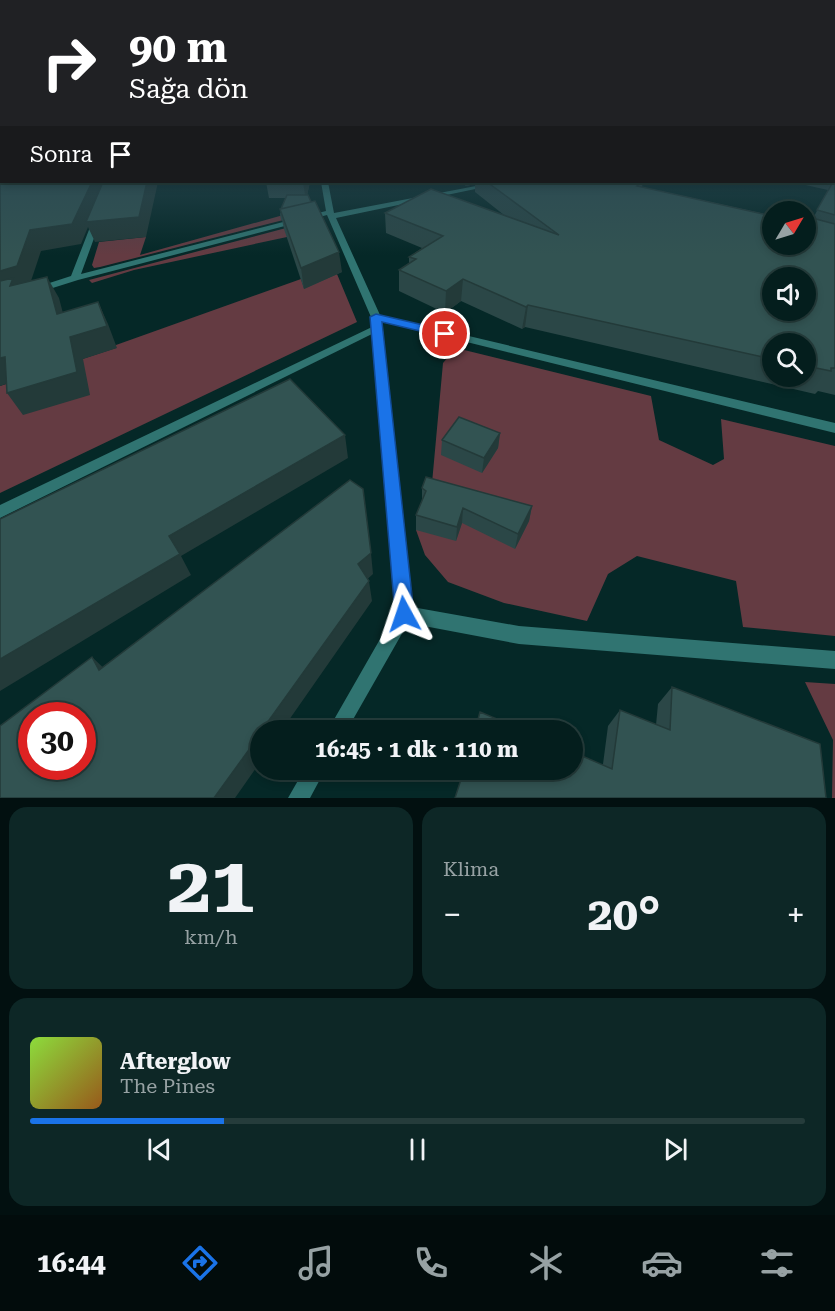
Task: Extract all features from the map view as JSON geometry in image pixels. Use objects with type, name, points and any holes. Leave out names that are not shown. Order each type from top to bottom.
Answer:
[{"type":"street","points":[[324,183],[331,214],[377,323],[404,614],[343,720]]},
{"type":"street","points":[[32,292],[75,278],[331,214],[500,183]]},
{"type":"street","points":[[75,278],[99,214]]},
{"type":"street","points":[[0,512],[377,323],[835,428]]},
{"type":"street","points":[[404,614],[519,635],[835,660]]},
{"type":"street","points":[[298,798],[309,780]]},
{"type":"shaded area","points":[[301,210],[299,216],[100,267],[94,268],[92,265],[99,242],[146,237],[140,255]]},
{"type":"shaded area","points":[[301,224],[287,237],[134,270],[92,283],[89,280]]},
{"type":"shaded area","points":[[337,274],[357,322],[0,493],[0,386],[116,348],[116,345],[301,279],[304,288]]},
{"type":"shaded area","points":[[456,348],[651,396],[659,440],[713,465],[724,459],[721,419],[835,446],[835,636],[743,627],[736,581],[637,556],[608,574],[587,621],[504,603],[448,582],[425,555],[416,530],[431,494],[443,363]]},
{"type":"shaded area","points":[[805,682],[835,684],[835,798],[832,798],[833,740]]},
{"type":"building","points":[[0,183],[92,183],[72,224],[30,230],[17,266],[0,271]]},
{"type":"building","points":[[103,183],[147,183],[139,217],[86,222]]},
{"type":"building","points":[[488,183],[642,183],[637,186],[762,214],[762,255],[816,255],[816,219],[835,224],[835,368],[831,368],[831,371],[816,368],[816,333],[762,333],[762,357],[528,305],[526,307],[463,279],[446,291],[399,270],[416,259],[409,257],[443,236],[385,213],[431,189],[559,235]]},
{"type":"building","points":[[832,183],[835,183],[835,215],[817,210]]},
{"type":"building","points":[[287,195],[308,195],[311,202],[281,209]]},
{"type":"building","points":[[315,201],[339,252],[301,268],[280,209]]},
{"type":"building","points":[[47,277],[57,314],[98,302],[107,326],[70,337],[77,372],[7,393],[5,357],[0,358],[0,281],[13,278],[10,286]]},
{"type":"building","points":[[290,379],[345,435],[169,536],[180,554],[0,659],[0,519]]},
{"type":"building","points":[[459,417],[500,433],[484,458],[442,440]]},
{"type":"building","points":[[426,477],[532,506],[518,534],[463,508],[457,527],[416,515],[426,491],[422,488]]},
{"type":"building","points":[[350,480],[363,489],[371,553],[358,564],[369,581],[269,720],[250,720],[250,748],[214,798],[0,798],[0,726],[18,712],[18,780],[96,780],[96,702],[32,702],[92,657],[99,670]]},
{"type":"building","points":[[672,687],[820,744],[826,798],[455,798],[461,780],[583,780],[583,756],[612,769],[620,710],[670,730]]},
{"type":"building","points":[[480,712],[499,720],[478,720]]},
{"type":"route","points":[[404,614],[376,317],[445,334]]}]
